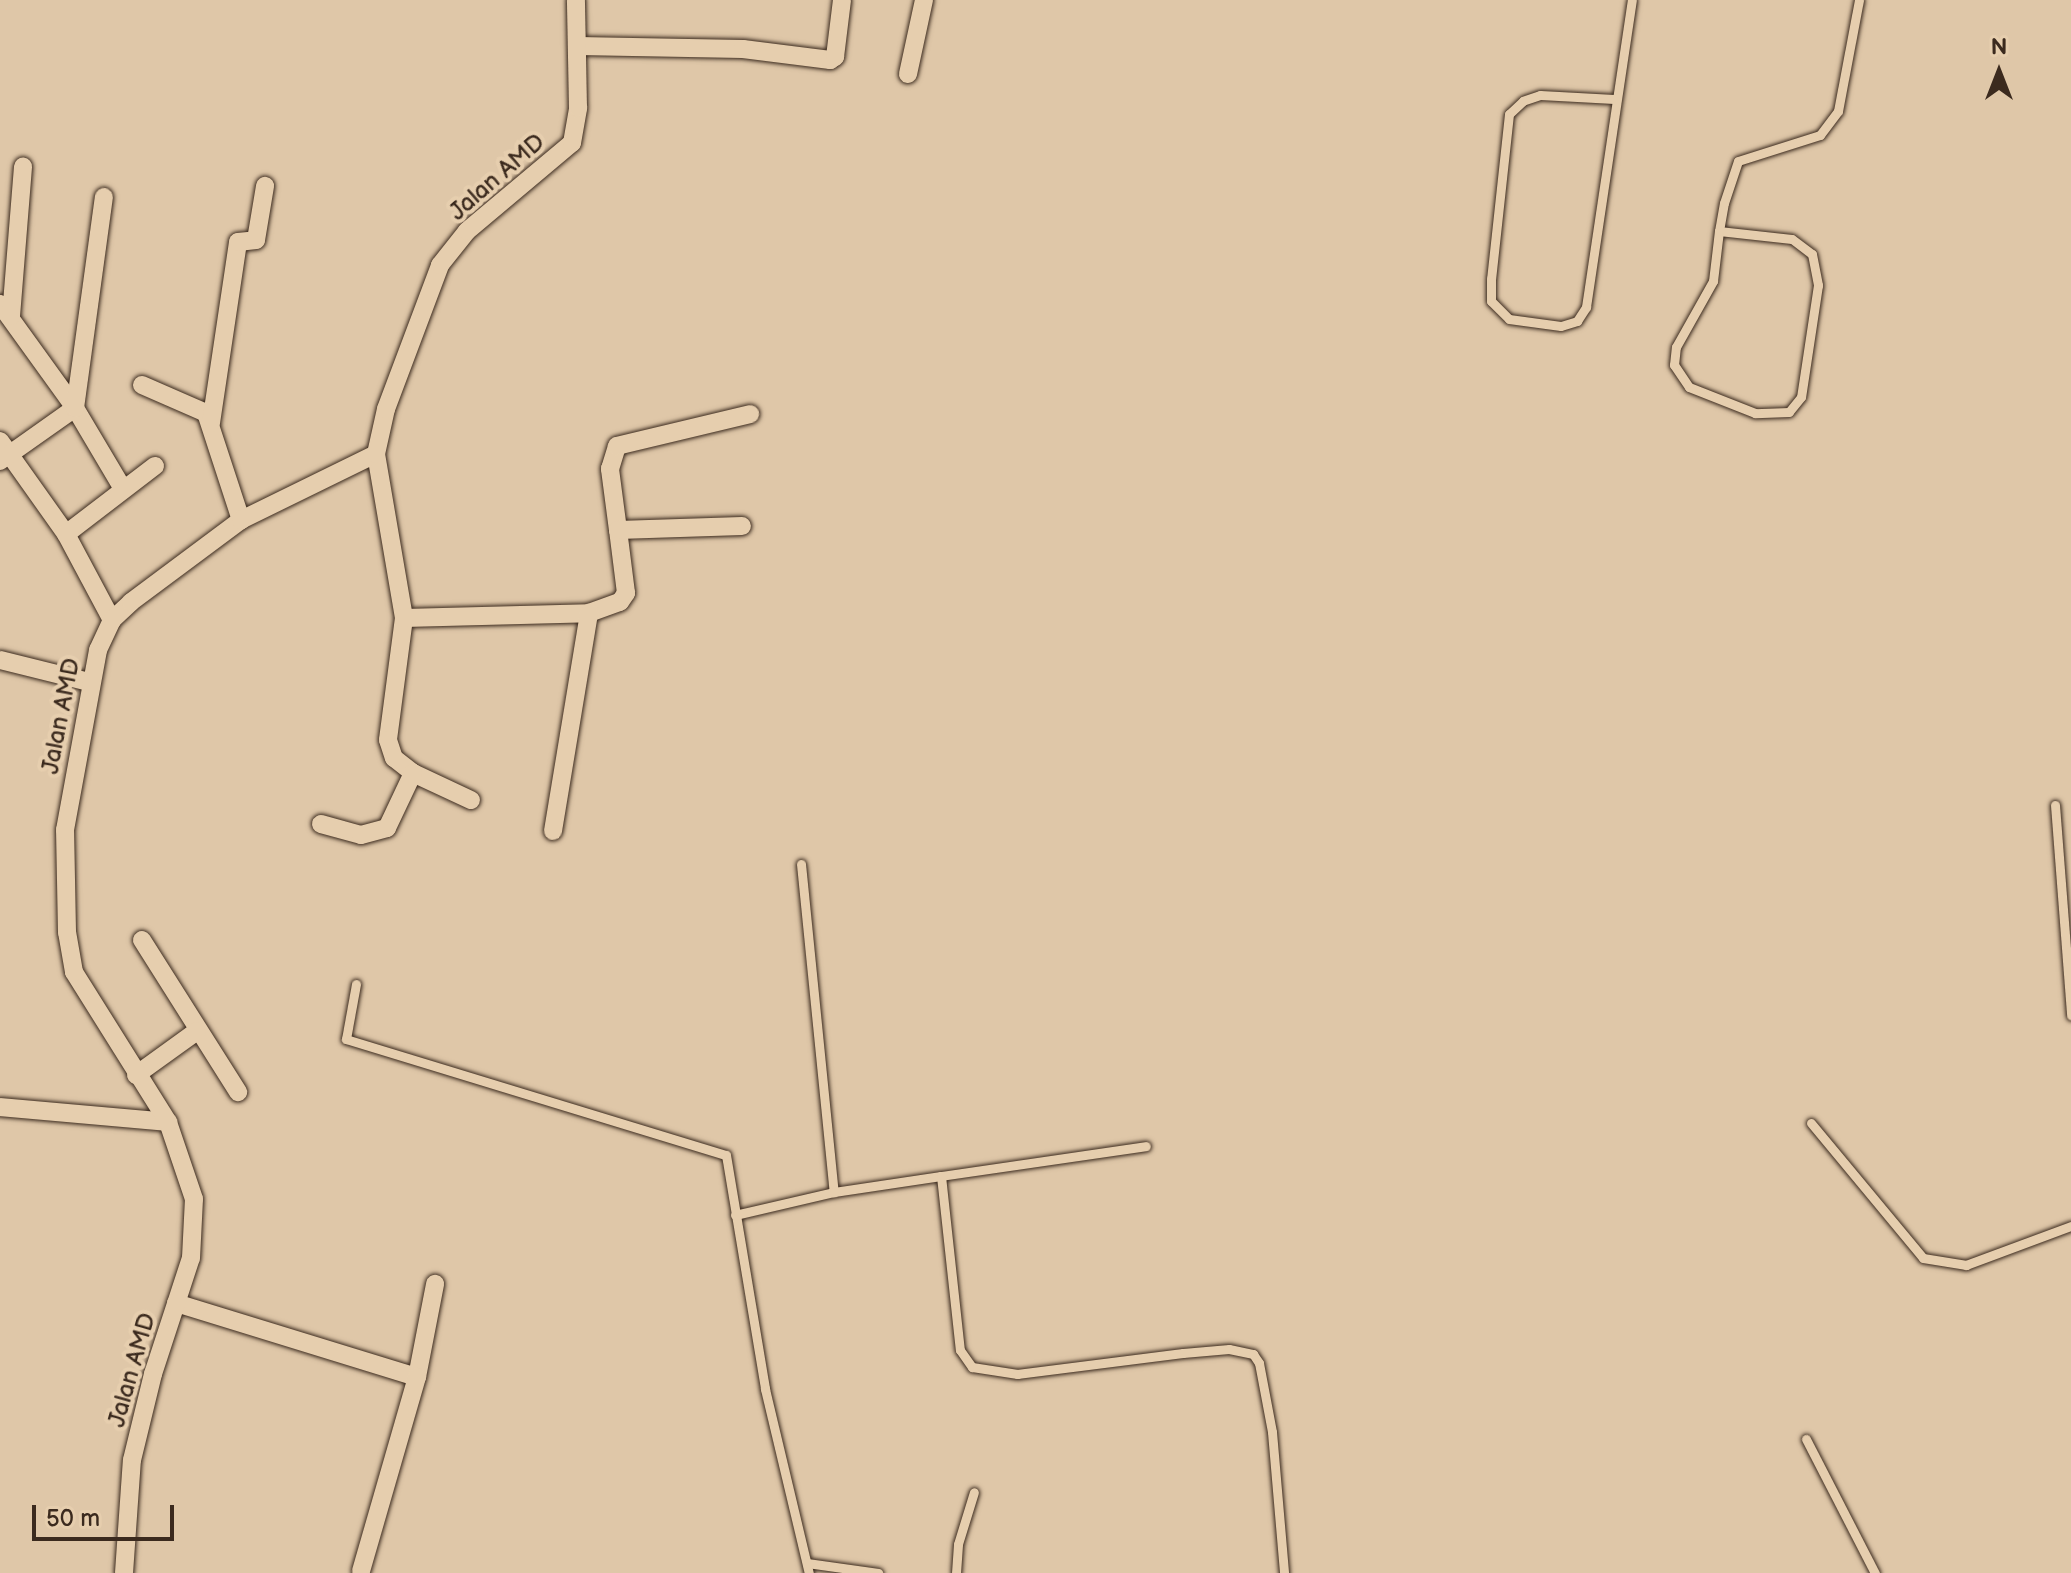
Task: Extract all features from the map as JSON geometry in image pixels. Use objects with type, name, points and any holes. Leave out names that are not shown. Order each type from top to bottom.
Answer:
[{"type":"street","name":"Jalan AMD","points":[[376,454],[386,409],[440,265],[467,231],[572,143],[578,46],[576,0]]},
{"type":"street","points":[[578,46],[743,49],[830,60],[835,57],[842,0]]},
{"type":"street","points":[[908,74],[924,0]]},
{"type":"street","points":[[23,166],[5,310],[75,408],[123,489]]},
{"type":"street","points":[[241,520],[211,423],[238,242],[256,240],[265,186]]},
{"type":"street","points":[[75,408],[104,197]]},
{"type":"street","points":[[142,385],[193,404],[211,423]]},
{"type":"street","points":[[75,408],[3,452],[66,534],[112,620],[241,520],[376,454],[404,618],[388,740],[394,758],[413,773],[471,800]]},
{"type":"street","points":[[404,618],[589,613],[620,602],[626,593],[610,469],[617,446],[750,414]]},
{"type":"street","points":[[66,534],[155,466]]},
{"type":"street","points":[[618,530],[742,526]]},
{"type":"street","points":[[553,831],[589,613]]},
{"type":"street","name":"Jalan AMD","points":[[112,620],[89,682],[65,830],[67,932],[74,972],[168,1122],[194,1199],[191,1258],[132,1460],[124,1573]]},
{"type":"street","points":[[0,660],[89,682]]},
{"type":"street","points":[[321,824],[361,835],[387,828],[413,773]]},
{"type":"street","points":[[142,940],[238,1092]]},
{"type":"street","points":[[136,1075],[197,1031]]},
{"type":"street","points":[[0,1107],[168,1122]]},
{"type":"street","points":[[361,1571],[417,1377],[435,1284]]},
{"type":"street","points":[[176,1303],[417,1377]]},
{"type":"lane","points":[[1614,99],[1540,95],[1523,101],[1509,114],[1491,301],[1509,319],[1561,326],[1577,321],[1586,307],[1614,99],[1632,0]]},
{"type":"lane","points":[[1719,231],[1792,239],[1812,254],[1818,285],[1801,397],[1789,412],[1774,417],[1755,413],[1689,387],[1674,365],[1676,347],[1713,281],[1719,231],[1738,161],[1820,135],[1838,111],[1859,0]]},
{"type":"lane","points":[[2055,805],[2071,1015]]},
{"type":"lane","points":[[801,864],[834,1192]]},
{"type":"lane","points":[[356,984],[346,1039],[726,1155],[765,1389],[808,1568],[878,1573]]},
{"type":"lane","points":[[1811,1123],[1923,1258],[1966,1265],[2071,1226]]},
{"type":"lane","points":[[735,1215],[834,1192],[1146,1146]]},
{"type":"lane","points":[[941,1176],[960,1350],[972,1367],[1017,1374],[1229,1349],[1253,1354],[1259,1363],[1272,1432],[1284,1573]]},
{"type":"lane","points":[[1806,1439],[1875,1573]]},
{"type":"lane","points":[[956,1573],[958,1544],[974,1492]]}]
